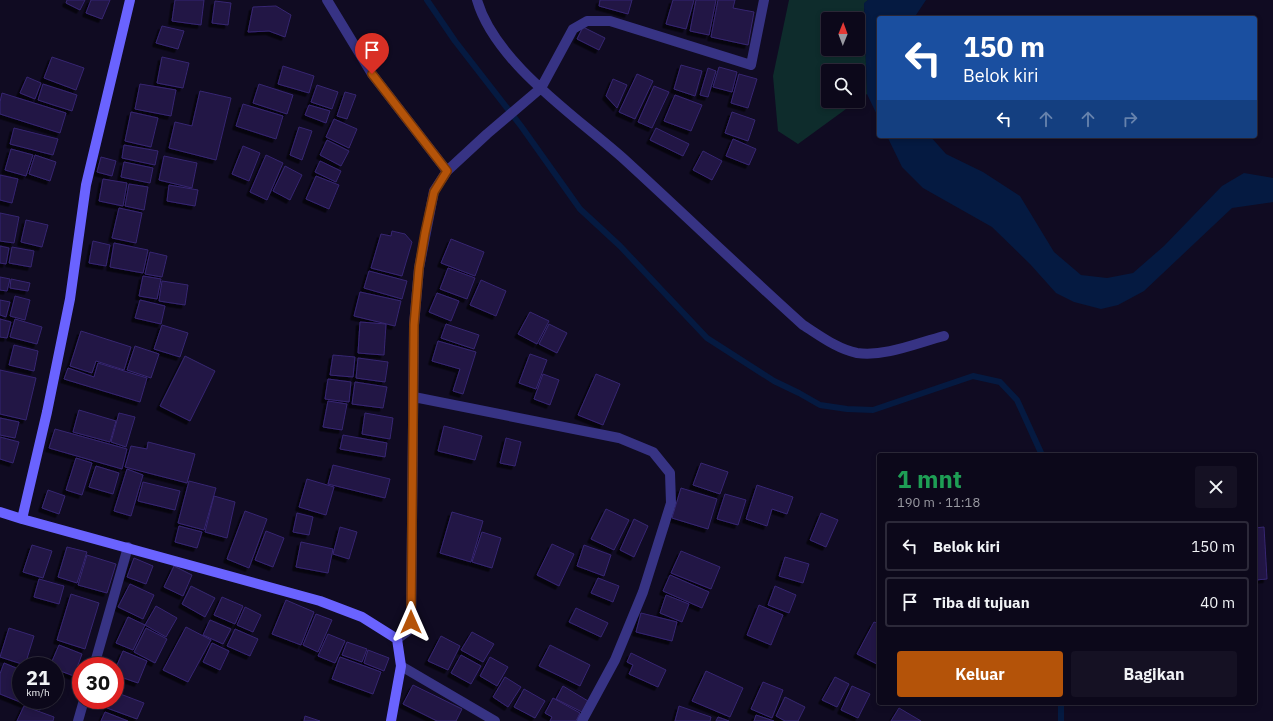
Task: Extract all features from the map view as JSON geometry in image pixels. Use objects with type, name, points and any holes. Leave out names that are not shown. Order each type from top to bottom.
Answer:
[{"type":"main road","points":[[22,518],[47,412],[70,299],[86,185],[130,0]]},
{"type":"main road","points":[[0,512],[320,601],[362,617],[397,640],[401,666],[390,721]]},
{"type":"street","points":[[477,0],[481,14],[506,52],[541,88],[624,160],[803,325],[833,344],[857,353],[882,352],[944,336]]},
{"type":"street","points":[[397,640],[410,630],[411,622],[411,497],[414,397],[414,325],[419,268],[434,192],[447,171],[487,134],[541,88],[573,30],[587,21],[610,22],[751,65],[764,0]]},
{"type":"street","points":[[331,2],[372,74],[447,171]]},
{"type":"street","points":[[414,397],[620,438],[653,452],[670,473],[671,503],[643,592],[615,660],[582,721]]},
{"type":"street","points":[[97,657],[128,547]]},
{"type":"street","points":[[401,666],[495,721]]},
{"type":"street","points":[[78,721],[81,709]]},
{"type":"green space","points":[[789,0],[868,0],[864,4],[864,12],[821,12],[821,56],[865,56],[865,34],[867,94],[865,95],[865,64],[821,64],[821,108],[847,108],[798,144],[778,131],[773,76]]},
{"type":"water","points":[[868,0],[926,0],[915,16],[877,16],[877,115],[867,94],[864,3]]},
{"type":"water","points":[[888,138],[932,138],[946,154],[983,172],[1020,196],[1054,252],[1081,275],[1107,278],[1133,273],[1164,246],[1222,186],[1244,173],[1273,178],[1273,202],[1232,208],[1144,291],[1118,305],[1101,309],[1074,302],[1056,293],[1030,264],[992,227],[923,188],[902,167]]},
{"type":"building","points":[[67,0],[85,0],[80,10],[66,3]]},
{"type":"building","points":[[91,0],[110,0],[102,19],[86,13]]},
{"type":"building","points":[[175,0],[204,0],[201,25],[172,21]]},
{"type":"building","points":[[600,0],[632,0],[628,14],[599,6]]},
{"type":"building","points":[[673,0],[694,0],[686,29],[666,24]]},
{"type":"building","points":[[696,0],[716,0],[709,35],[690,31]]},
{"type":"building","points":[[718,0],[735,0],[733,8],[754,12],[748,45],[711,37]]},
{"type":"building","points":[[215,1],[231,3],[228,25],[212,23]]},
{"type":"building","points":[[276,6],[291,15],[285,37],[269,31],[248,32],[253,7]]},
{"type":"building","points":[[162,26],[184,31],[178,49],[156,43]]},
{"type":"building","points":[[583,27],[605,38],[599,50],[577,39]]},
{"type":"building","points":[[52,57],[84,68],[76,90],[44,78]]},
{"type":"building","points":[[162,57],[189,63],[183,88],[157,83]]},
{"type":"building","points":[[681,65],[702,71],[695,96],[674,89]]},
{"type":"building","points":[[283,66],[314,76],[309,93],[278,84]]},
{"type":"building","points":[[719,67],[737,72],[732,92],[713,87]]},
{"type":"building","points":[[708,68],[716,71],[708,97],[700,95]]},
{"type":"building","points":[[637,74],[653,81],[635,119],[619,112]]},
{"type":"building","points":[[739,74],[757,79],[748,108],[731,103]]},
{"type":"building","points":[[27,77],[41,83],[35,99],[20,93]]},
{"type":"building","points":[[613,79],[627,85],[617,108],[606,96]]},
{"type":"building","points":[[43,84],[77,95],[72,111],[38,100]]},
{"type":"building","points":[[140,84],[176,90],[171,116],[135,109]]},
{"type":"building","points":[[259,84],[293,95],[287,114],[253,103]]},
{"type":"building","points":[[317,85],[338,92],[332,109],[311,102]]},
{"type":"building","points":[[654,86],[669,92],[652,128],[638,122]]},
{"type":"building","points":[[200,91],[231,98],[216,160],[169,148],[175,122],[192,126]]},
{"type":"building","points":[[345,92],[356,95],[347,119],[337,116]]},
{"type":"building","points":[[2,93],[66,113],[60,133],[0,114]]},
{"type":"building","points":[[675,95],[702,105],[691,131],[664,121]]},
{"type":"building","points":[[243,104],[283,116],[276,139],[236,126]]},
{"type":"building","points":[[309,105],[330,111],[326,123],[305,115]]},
{"type":"building","points":[[131,112],[158,118],[151,147],[125,141]]},
{"type":"building","points":[[732,112],[755,120],[748,141],[725,133]]},
{"type":"building","points":[[334,119],[357,129],[349,148],[326,137]]},
{"type":"building","points":[[299,127],[312,131],[302,160],[290,155]]},
{"type":"building","points":[[14,128],[58,139],[53,155],[10,144]]},
{"type":"building","points":[[656,128],[689,144],[683,156],[650,140]]},
{"type":"building","points":[[733,139],[756,149],[749,165],[726,156]]},
{"type":"building","points":[[327,140],[349,151],[341,166],[320,155]]},
{"type":"building","points":[[124,145],[158,151],[155,165],[122,158]]},
{"type":"building","points":[[243,146],[260,153],[249,181],[232,174]]},
{"type":"building","points":[[11,149],[33,155],[26,176],[5,170]]},
{"type":"building","points":[[703,151],[722,161],[712,180],[693,170]]},
{"type":"building","points":[[35,155],[56,162],[50,181],[29,174]]},
{"type":"building","points":[[266,155],[283,163],[267,200],[250,192]]},
{"type":"building","points":[[164,156],[197,163],[192,188],[159,180]]},
{"type":"building","points":[[101,157],[116,161],[112,176],[97,172]]},
{"type":"building","points":[[320,161],[341,171],[336,182],[315,172]]},
{"type":"building","points":[[124,162],[153,168],[150,183],[121,177]]},
{"type":"building","points":[[285,166],[302,175],[290,200],[273,191]]},
{"type":"building","points":[[0,175],[18,179],[12,203],[0,200]]},
{"type":"building","points":[[316,176],[339,185],[329,209],[306,199]]},
{"type":"building","points":[[103,179],[127,183],[123,206],[99,201]]},
{"type":"building","points":[[129,184],[148,187],[144,210],[125,206]]},
{"type":"building","points":[[169,185],[198,190],[195,206],[167,201]]},
{"type":"building","points":[[119,208],[142,213],[136,243],[112,238]]},
{"type":"building","points":[[0,213],[19,217],[14,243],[0,241]]},
{"type":"building","points":[[26,220],[48,225],[42,247],[21,242]]},
{"type":"building","points":[[392,231],[405,234],[412,242],[402,276],[371,268],[381,234],[391,236]]},
{"type":"building","points":[[451,239],[484,252],[475,276],[441,263]]},
{"type":"building","points":[[93,241],[110,245],[106,266],[89,263]]},
{"type":"building","points":[[114,243],[148,250],[143,273],[110,267]]},
{"type":"building","points":[[0,246],[9,248],[6,264],[0,263]]},
{"type":"building","points":[[12,247],[34,251],[31,267],[9,263]]},
{"type":"building","points":[[150,252],[167,256],[162,277],[145,274]]},
{"type":"building","points":[[448,268],[475,278],[467,299],[440,289]]},
{"type":"building","points":[[369,271],[407,281],[402,299],[364,288]]},
{"type":"building","points":[[143,276],[161,279],[157,299],[139,296]]},
{"type":"building","points":[[0,277],[10,279],[7,291],[0,290]]},
{"type":"building","points":[[11,279],[30,283],[28,291],[10,288]]},
{"type":"building","points":[[481,280],[506,291],[496,316],[470,305]]},
{"type":"building","points":[[162,281],[188,285],[185,305],[159,301]]},
{"type":"building","points":[[360,292],[401,301],[395,326],[354,316]]},
{"type":"building","points":[[437,293],[459,301],[451,321],[429,312]]},
{"type":"building","points":[[15,296],[30,300],[25,320],[10,316]]},
{"type":"building","points":[[0,300],[10,302],[6,317],[0,315]]},
{"type":"building","points":[[140,300],[165,306],[161,324],[135,318]]},
{"type":"building","points":[[530,312],[549,321],[537,344],[518,334]]},
{"type":"building","points":[[0,319],[11,322],[7,338],[0,337]]},
{"type":"building","points":[[15,319],[42,327],[37,344],[10,337]]},
{"type":"building","points":[[360,322],[386,324],[384,355],[358,353]]},
{"type":"building","points":[[446,324],[479,335],[474,349],[441,338]]},
{"type":"building","points":[[549,324],[567,333],[557,353],[539,344]]},
{"type":"building","points":[[162,325],[188,333],[180,357],[154,349]]},
{"type":"building","points":[[81,331],[131,347],[124,370],[96,361],[92,373],[70,366]]},
{"type":"building","points":[[438,341],[476,352],[463,394],[453,391],[460,369],[432,361]]},
{"type":"building","points":[[14,345],[38,351],[34,371],[9,365]]},
{"type":"building","points":[[135,346],[159,354],[151,378],[127,370]]},
{"type":"building","points":[[530,354],[547,360],[536,389],[519,383]]},
{"type":"building","points":[[333,355],[355,357],[353,377],[330,375]]},
{"type":"building","points":[[185,356],[215,371],[190,421],[160,406]]},
{"type":"building","points":[[358,358],[388,362],[385,382],[356,378]]},
{"type":"building","points":[[98,363],[147,378],[140,402],[64,379],[68,368],[94,377]]},
{"type":"building","points":[[0,370],[36,378],[26,420],[0,414]]},
{"type":"building","points":[[543,374],[559,380],[550,405],[534,399]]},
{"type":"building","points":[[596,374],[620,384],[603,425],[578,415]]},
{"type":"building","points":[[328,379],[351,382],[349,402],[325,399]]},
{"type":"building","points":[[355,382],[387,387],[383,408],[352,404]]},
{"type":"building","points":[[328,401],[347,404],[342,430],[323,427]]},
{"type":"building","points":[[79,410],[116,421],[110,442],[73,432]]},
{"type":"building","points":[[119,413],[135,417],[126,447],[111,442]]},
{"type":"building","points":[[365,413],[393,418],[390,439],[362,434]]},
{"type":"building","points":[[0,418],[19,422],[15,438],[0,435]]},
{"type":"building","points":[[444,426],[482,436],[475,460],[438,451]]},
{"type":"building","points":[[55,429],[127,449],[122,469],[49,448]]},
{"type":"building","points":[[343,435],[387,443],[385,457],[340,449]]},
{"type":"building","points":[[0,437],[19,442],[13,463],[0,459]]},
{"type":"building","points":[[506,438],[521,442],[515,466],[500,463]]},
{"type":"building","points":[[148,442],[195,454],[187,483],[125,467],[131,446],[147,449]]},
{"type":"building","points":[[76,458],[92,463],[82,495],[66,490]]},
{"type":"building","points":[[701,463],[728,472],[720,494],[693,485]]},
{"type":"building","points":[[333,465],[390,479],[385,498],[328,484]]},
{"type":"building","points":[[96,466],[119,473],[113,494],[89,487]]},
{"type":"building","points":[[127,469],[143,475],[131,516],[114,511]]},
{"type":"building","points":[[307,479],[334,487],[326,515],[299,507]]},
{"type":"building","points":[[189,481],[216,488],[204,530],[178,523]]},
{"type":"building","points":[[143,482],[180,491],[175,510],[138,501]]},
{"type":"building","points":[[757,485],[793,497],[787,514],[772,509],[767,526],[746,519]]},
{"type":"building","points":[[681,488],[717,499],[708,529],[672,518]]},
{"type":"building","points":[[48,490],[65,496],[59,514],[42,508]]},
{"type":"building","points":[[725,494],[746,500],[738,525],[717,519]]},
{"type":"building","points":[[214,496],[235,502],[227,538],[205,532]]},
{"type":"building","points":[[606,509],[629,520],[614,550],[591,539]]},
{"type":"building","points":[[245,511],[267,519],[249,568],[227,559]]},
{"type":"building","points":[[452,512],[483,521],[471,562],[440,553]]},
{"type":"building","points":[[297,513],[313,517],[309,535],[293,532]]},
{"type":"building","points":[[821,513],[838,520],[826,547],[810,540]]},
{"type":"building","points":[[634,519],[648,526],[634,557],[620,550]]},
{"type":"building","points":[[179,526],[202,532],[197,548],[175,542]]},
{"type":"building","points":[[340,527],[357,532],[349,559],[333,554]]},
{"type":"building","points":[[1264,527],[1267,579],[1257,580],[1257,528]]},
{"type":"building","points":[[266,531],[284,538],[273,567],[255,560]]},
{"type":"building","points":[[482,532],[501,538],[492,568],[472,562]]},
{"type":"building","points":[[301,542],[333,549],[328,573],[296,567]]},
{"type":"building","points":[[552,544],[574,554],[559,586],[537,575]]},
{"type":"building","points":[[32,545],[52,551],[43,578],[23,572]]},
{"type":"building","points":[[584,545],[611,555],[604,576],[577,566]]},
{"type":"building","points":[[67,547],[87,552],[77,583],[58,577]]},
{"type":"building","points":[[681,551],[720,567],[711,589],[671,573]]},
{"type":"building","points":[[87,555],[116,564],[107,593],[78,585]]},
{"type":"building","points":[[785,557],[809,564],[803,583],[779,576]]},
{"type":"building","points":[[134,558],[153,566],[146,584],[127,577]]},
{"type":"building","points":[[174,566],[192,575],[183,596],[164,587]]},
{"type":"building","points":[[670,575],[709,592],[702,608],[663,591]]},
{"type":"building","points":[[598,578],[619,586],[613,602],[591,593]]},
{"type":"building","points":[[39,579],[64,586],[59,604],[34,597]]},
{"type":"building","points":[[130,584],[154,595],[143,619],[118,607]]},
{"type":"building","points":[[191,586],[215,598],[205,617],[182,604]]},
{"type":"building","points":[[775,586],[796,595],[789,613],[768,605]]},
{"type":"building","points":[[71,594],[99,603],[85,649],[57,640]]},
{"type":"building","points":[[666,595],[689,604],[682,622],[660,613]]},
{"type":"building","points":[[222,597],[243,606],[235,624],[214,615]]},
{"type":"building","points":[[286,600],[314,612],[301,645],[272,634]]},
{"type":"building","points":[[759,605],[783,615],[771,645],[747,635]]},
{"type":"building","points":[[156,606],[177,618],[166,637],[145,625]]},
{"type":"building","points":[[245,607],[261,615],[253,632],[237,625]]},
{"type":"building","points":[[576,608],[608,623],[601,637],[569,622]]},
{"type":"building","points":[[641,613],[677,622],[672,641],[636,632]]},
{"type":"building","points":[[316,614],[332,620],[318,652],[303,645]]},
{"type":"building","points":[[128,617],[145,625],[133,650],[116,643]]},
{"type":"building","points":[[210,620],[231,629],[223,644],[203,635]]},
{"type":"building","points":[[874,622],[877,623],[877,664],[857,654]]},
{"type":"building","points":[[186,627],[211,640],[188,682],[163,670]]},
{"type":"building","points":[[9,628],[34,636],[27,657],[12,657],[12,661],[0,657]]},
{"type":"building","points":[[146,628],[167,639],[155,663],[134,652]]},
{"type":"building","points":[[235,629],[258,639],[250,656],[227,646]]},
{"type":"building","points":[[472,632],[494,644],[483,662],[461,650]]},
{"type":"building","points":[[328,634],[345,641],[335,663],[318,656]]},
{"type":"building","points":[[441,636],[460,646],[448,670],[428,661]]},
{"type":"building","points":[[347,642],[367,649],[362,662],[342,655]]},
{"type":"building","points":[[212,643],[229,651],[220,670],[203,662]]},
{"type":"building","points":[[59,645],[82,654],[81,657],[72,657],[72,675],[64,672],[64,657],[54,657]]},
{"type":"building","points":[[550,645],[590,665],[580,686],[539,666]]},
{"type":"building","points":[[368,650],[389,658],[384,671],[364,663]]},
{"type":"building","points":[[123,651],[147,661],[138,683],[124,678],[124,657],[120,657]]},
{"type":"building","points":[[631,653],[666,670],[658,687],[629,674],[633,665],[627,662]]},
{"type":"building","points":[[461,655],[481,666],[471,684],[451,673]]},
{"type":"building","points":[[340,657],[381,672],[373,694],[332,679]]},
{"type":"building","points":[[490,657],[508,667],[497,686],[480,676]]},
{"type":"building","points":[[4,663],[12,666],[12,699],[0,694],[0,674]]},
{"type":"building","points":[[706,671],[743,688],[730,717],[692,701]]},
{"type":"building","points":[[505,677],[521,687],[508,707],[493,697]]},
{"type":"building","points":[[835,677],[849,684],[837,707],[822,700]]},
{"type":"building","points":[[763,682],[783,690],[772,718],[751,709]]},
{"type":"building","points":[[413,685],[462,709],[456,721],[437,721],[403,704]]},
{"type":"building","points":[[563,686],[588,701],[582,712],[556,699]]},
{"type":"building","points":[[852,686],[870,694],[858,718],[841,710]]},
{"type":"building","points":[[524,689],[545,701],[535,718],[514,707]]},
{"type":"building","points":[[124,695],[144,703],[137,719],[110,709],[124,709]]},
{"type":"building","points":[[785,697],[805,707],[798,721],[785,721],[776,716]]},
{"type":"building","points":[[553,698],[580,713],[576,721],[550,721],[552,717],[545,713]]},
{"type":"building","points":[[679,706],[711,717],[710,721],[675,721]]},
{"type":"building","points":[[899,708],[921,721],[891,721]]},
{"type":"building","points":[[23,709],[32,709],[54,717],[53,721],[17,721]]},
{"type":"building","points":[[105,712],[128,721],[101,721]]},
{"type":"building","points":[[756,715],[774,721],[754,721]]},
{"type":"building","points":[[305,716],[320,721],[304,721]]},
{"type":"building","points":[[718,717],[729,721],[716,721]]},
{"type":"waterway","points":[[427,0],[455,41],[521,126],[580,209],[620,246],[707,338],[774,381],[820,405],[847,409],[873,410],[973,376],[1000,382],[1017,400],[1041,453]]},
{"type":"waterway","points":[[1061,705],[1061,721]]},
{"type":"route","points":[[372,74],[447,171],[434,192],[425,233],[419,268],[414,325],[414,397],[411,497],[411,622]]}]
